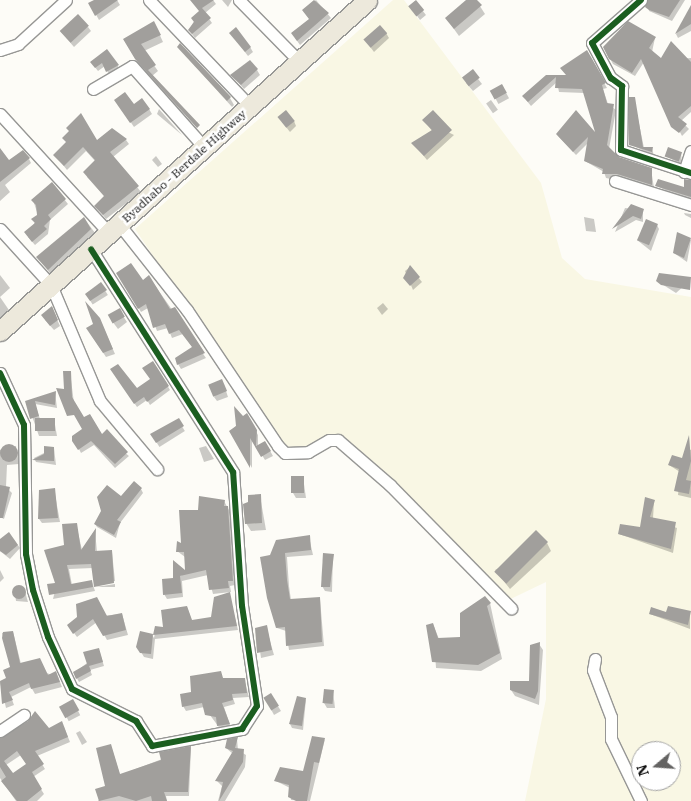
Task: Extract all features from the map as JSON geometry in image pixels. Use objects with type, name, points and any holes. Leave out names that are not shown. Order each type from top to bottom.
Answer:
[{"type":"main road","name":"Byadhabo - Berdale Highway","points":[[1,327],[51,285],[367,0]]},
{"type":"street","points":[[0,50],[18,44],[66,0]]},
{"type":"street","points":[[149,0],[250,106]]},
{"type":"street","points":[[239,0],[299,61]]},
{"type":"street","points":[[641,0],[592,42],[611,78],[622,86],[620,150],[687,172],[691,151]]},
{"type":"street","points":[[93,89],[132,66],[204,147]]},
{"type":"street","points":[[0,114],[114,228],[187,310],[278,446],[285,453],[308,452],[329,440],[338,440],[390,485],[511,608]]},
{"type":"street","points":[[615,181],[691,204]]},
{"type":"street","points":[[0,229],[51,285],[100,401],[158,469]]},
{"type":"street","points":[[0,373],[24,425],[26,554],[33,590],[48,637],[72,689],[136,721],[152,746],[242,729],[257,706],[244,624],[233,472],[91,249]]},
{"type":"street","points":[[595,659],[594,670],[611,717],[611,738],[641,801]]},
{"type":"street","points":[[0,731],[24,715]]},
{"type":"shaded area","points":[[393,0],[404,0],[541,183],[562,258],[585,279],[691,297],[691,801],[525,801],[546,699],[546,582],[502,603],[344,442],[286,453],[135,229]]},
{"type":"building","points":[[94,0],[118,0],[95,16],[88,3]]},
{"type":"building","points":[[190,0],[214,0],[202,8],[211,18],[192,34],[188,30],[194,22],[191,18],[199,11]]},
{"type":"building","points":[[314,0],[329,13],[297,41],[291,33],[309,19],[302,10]]},
{"type":"building","points":[[416,0],[424,10],[416,16],[408,6]]},
{"type":"building","points":[[466,0],[477,0],[482,5],[454,29],[445,18]]},
{"type":"building","points":[[648,0],[680,0],[669,17],[645,7]]},
{"type":"building","points":[[691,5],[691,24],[675,34]]},
{"type":"building","points":[[78,14],[89,26],[71,43],[60,31]]},
{"type":"building","points":[[154,21],[161,35],[141,44],[156,65],[148,70],[200,125],[197,128],[135,59],[123,39]]},
{"type":"building","points":[[628,21],[656,37],[649,48],[661,58],[671,41],[691,62],[691,106],[678,117],[687,124],[679,133],[671,127],[641,59],[632,73],[609,59],[603,47]]},
{"type":"building","points":[[380,25],[387,33],[371,48],[363,39]]},
{"type":"building","points":[[236,27],[251,47],[245,52],[229,33]]},
{"type":"building","points":[[180,43],[231,97],[227,101],[177,47]]},
{"type":"building","points":[[107,49],[119,65],[106,72],[102,63],[95,68],[90,62]]},
{"type":"building","points":[[587,50],[606,83],[602,85],[607,103],[614,104],[607,145],[619,157],[652,168],[652,185],[617,174],[602,174],[603,169],[584,161],[588,137],[573,152],[556,134],[576,110],[595,132],[582,89],[555,88],[556,77],[528,102],[522,96],[546,75],[566,75],[560,68]]},
{"type":"building","points":[[250,60],[258,69],[241,85],[230,75]]},
{"type":"building","points":[[473,69],[480,78],[469,86],[462,78]]},
{"type":"building","points":[[502,84],[507,93],[495,100],[490,91]]},
{"type":"building","points":[[125,92],[134,104],[142,98],[150,109],[130,123],[114,100]]},
{"type":"building","points":[[629,97],[635,97],[643,147],[653,147],[652,152],[629,145]]},
{"type":"building","points":[[286,110],[295,121],[286,128],[277,117]]},
{"type":"building","points":[[433,110],[452,130],[424,156],[411,143],[432,130],[422,120]]},
{"type":"building","points":[[81,113],[97,140],[112,128],[127,139],[110,152],[139,186],[103,215],[94,206],[104,196],[83,172],[95,160],[83,147],[64,166],[53,155],[66,142],[62,138],[69,131],[66,128]]},
{"type":"building","points":[[668,147],[682,152],[679,162],[665,156]]},
{"type":"building","points":[[0,148],[9,160],[23,150],[30,158],[0,182]]},
{"type":"building","points":[[658,179],[684,187],[684,179],[691,180],[691,197],[655,186]]},
{"type":"building","points":[[52,182],[66,199],[48,215],[51,219],[44,226],[47,229],[32,242],[24,232],[35,223],[31,219],[37,215],[36,205],[31,200]]},
{"type":"building","points":[[631,204],[644,209],[641,219],[633,216],[612,229]]},
{"type":"building","points":[[84,217],[91,229],[48,270],[36,257]]},
{"type":"building","points":[[646,219],[658,224],[649,245],[637,240]]},
{"type":"building","points":[[677,232],[691,238],[684,258],[673,253]]},
{"type":"building","points":[[131,263],[143,280],[149,275],[170,309],[175,307],[205,353],[177,365],[175,358],[192,347],[179,330],[169,334],[165,324],[153,328],[146,304],[138,309],[116,273]]},
{"type":"building","points":[[410,265],[420,277],[410,286],[403,278]]},
{"type":"building","points":[[659,273],[691,277],[690,290],[661,285],[656,281]]},
{"type":"building","points":[[101,282],[107,290],[90,301],[85,294]]},
{"type":"building","points":[[85,301],[100,318],[113,349],[103,353],[86,328],[93,324]]},
{"type":"building","points":[[52,306],[58,320],[50,326],[41,315]]},
{"type":"building","points":[[120,308],[125,317],[113,324],[108,315]]},
{"type":"building","points":[[153,361],[169,386],[147,402],[144,397],[134,404],[110,369],[118,364],[137,388],[150,379],[142,368]]},
{"type":"building","points":[[63,371],[71,371],[72,397],[84,417],[90,414],[102,434],[107,429],[128,452],[115,464],[91,441],[78,450],[72,441],[72,436],[82,429],[74,415],[67,416],[56,388],[64,389]]},
{"type":"building","points":[[222,379],[227,391],[213,397],[208,385]]},
{"type":"building","points":[[56,391],[55,405],[35,401],[39,416],[30,419],[25,401]]},
{"type":"building","points":[[234,406],[243,416],[247,413],[257,430],[256,446],[265,441],[271,451],[261,457],[250,438],[250,468],[229,431],[236,426]]},
{"type":"building","points":[[35,418],[55,418],[55,431],[35,431]]},
{"type":"building","points":[[179,418],[184,426],[156,443],[150,434]]},
{"type":"building","points":[[689,435],[691,461],[686,480],[691,481],[689,494],[674,491],[679,469],[668,465],[672,455],[682,458]]},
{"type":"building","points":[[9,444],[15,447],[18,453],[15,459],[9,462],[3,459],[0,453],[3,447]]},
{"type":"building","points":[[44,446],[54,447],[54,461],[32,460],[44,454]]},
{"type":"building","points":[[291,476],[304,476],[304,493],[291,493]]},
{"type":"building","points":[[134,481],[142,488],[117,520],[121,522],[114,535],[94,524],[101,511],[97,497],[107,485],[121,496]]},
{"type":"building","points":[[0,485],[10,487],[3,518],[0,518]]},
{"type":"building","points":[[55,488],[58,518],[38,519],[39,490]]},
{"type":"building","points":[[261,494],[262,523],[245,524],[243,504],[248,502],[248,495]]},
{"type":"building","points":[[199,496],[225,500],[224,506],[228,506],[233,581],[228,581],[229,588],[209,590],[206,570],[180,576],[182,593],[163,595],[162,579],[173,578],[173,560],[185,570],[184,552],[176,552],[177,541],[181,543],[179,510],[198,510]]},
{"type":"building","points":[[645,497],[655,500],[650,517],[676,522],[671,549],[618,534],[620,524],[640,527]]},
{"type":"building","points":[[77,523],[81,550],[96,528],[95,551],[112,550],[114,583],[94,587],[91,564],[67,565],[71,584],[92,580],[93,587],[49,595],[47,584],[55,583],[44,550],[64,545],[62,524]]},
{"type":"building","points":[[536,530],[548,542],[506,584],[494,572]]},
{"type":"building","points":[[9,532],[18,545],[6,555],[0,551],[0,539]]},
{"type":"building","points":[[310,535],[311,550],[285,553],[287,580],[290,599],[320,597],[322,642],[286,646],[285,627],[276,628],[267,598],[260,557],[270,555],[276,540]]},
{"type":"building","points":[[323,553],[334,554],[330,587],[321,587]]},
{"type":"building","points":[[19,585],[24,587],[26,592],[24,597],[19,599],[14,597],[12,592],[14,587]]},
{"type":"building","points":[[230,592],[237,626],[153,635],[155,626],[163,627],[161,610],[187,606],[192,620],[211,617],[214,597]]},
{"type":"building","points":[[485,596],[491,603],[487,606],[500,653],[478,665],[432,662],[426,625],[433,623],[438,638],[460,637],[460,613]]},
{"type":"building","points":[[97,597],[107,616],[122,613],[126,630],[103,636],[93,619],[73,634],[67,625],[77,617],[76,604]]},
{"type":"building","points":[[668,606],[691,611],[688,625],[649,614],[651,607],[666,612]]},
{"type":"building","points":[[267,625],[272,650],[257,653],[255,628]]},
{"type":"building","points":[[13,631],[20,663],[40,658],[48,675],[56,671],[60,682],[31,689],[29,683],[9,692],[13,700],[2,704],[0,681],[6,678],[3,670],[10,667],[2,638],[3,632]]},
{"type":"building","points":[[140,631],[153,634],[151,654],[140,653],[136,647]]},
{"type":"building","points":[[540,642],[538,691],[535,699],[510,690],[510,681],[529,681],[530,645]]},
{"type":"building","points":[[99,648],[103,662],[89,666],[91,671],[76,679],[73,672],[87,664],[83,652]]},
{"type":"building","points":[[221,671],[223,678],[245,678],[247,693],[232,694],[233,700],[222,703],[230,724],[217,726],[216,717],[205,715],[202,703],[182,707],[180,694],[191,692],[190,676]]},
{"type":"building","points":[[324,689],[334,690],[332,704],[323,703]]},
{"type":"building","points":[[271,693],[279,706],[271,710],[263,698]]},
{"type":"building","points":[[297,696],[306,698],[302,726],[289,724]]},
{"type":"building","points":[[73,699],[79,710],[65,718],[59,707]]},
{"type":"building","points":[[35,711],[49,728],[62,721],[68,737],[35,751],[44,764],[32,772],[42,789],[27,801],[17,801],[1,781],[6,777],[0,767],[0,738],[28,721]],"holes":[[[17,751],[26,764],[13,773],[4,761]]]},
{"type":"building","points":[[312,736],[325,738],[319,763],[314,762],[307,801],[296,801],[288,797],[289,785],[274,781],[280,767],[303,771]]},
{"type":"building","points":[[238,737],[235,748],[244,749],[243,762],[219,801],[223,782],[215,781],[233,751],[225,748],[227,739]]},
{"type":"building","points":[[111,744],[120,774],[161,760],[159,752],[191,746],[188,792],[164,792],[167,801],[152,801],[151,796],[136,801],[119,796],[99,801],[95,789],[105,786],[96,748]]},
{"type":"cycle path","points":[[641,0],[592,43],[611,78],[622,86],[621,150],[691,173]]},
{"type":"cycle path","points":[[0,373],[24,425],[26,554],[33,590],[48,637],[72,689],[136,721],[152,746],[242,729],[257,706],[242,606],[233,472],[91,249]]}]
